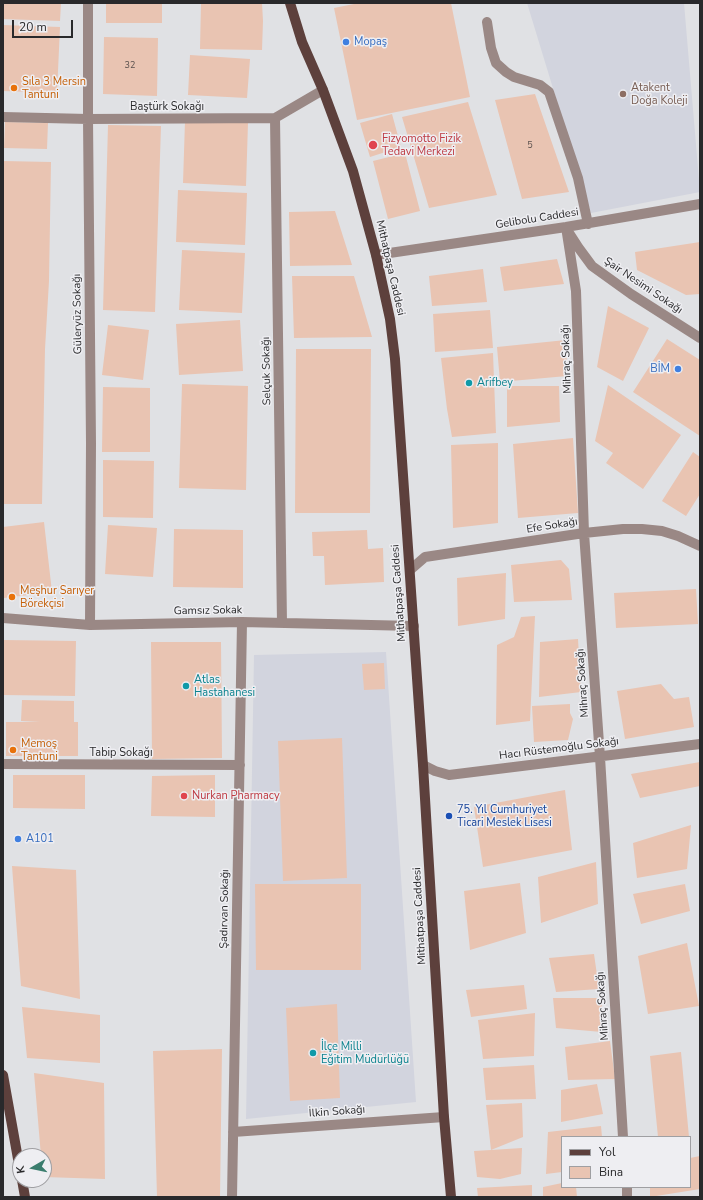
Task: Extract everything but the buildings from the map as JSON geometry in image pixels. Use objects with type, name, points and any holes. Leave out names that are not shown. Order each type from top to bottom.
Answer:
[{"type":"main road","name":"Mithatpaşa Caddesi","points":[[290,3],[302,42],[323,90],[353,171],[376,255],[390,319],[395,359],[414,626],[444,1117],[451,1197]]},
{"type":"main road","points":[[3,1074],[16,1148]]},
{"type":"street","name":"Güleryüz Sokağı","points":[[88,3],[91,443],[90,625]]},
{"type":"street","points":[[487,22],[491,48],[496,63],[514,77],[540,85],[549,92],[578,178],[588,224]]},
{"type":"street","name":"Baştürk Sokağı","points":[[3,117],[88,119],[275,118],[323,90]]},
{"type":"street","name":"Selçuk Sokağı","points":[[275,118],[282,623]]},
{"type":"street","name":"Gelibolu Caddesi","points":[[376,255],[588,224],[700,204]]},
{"type":"street","name":"Şair Nesimi Sokağı","points":[[566,227],[592,266],[631,294],[700,338]]},
{"type":"street","name":"Mihraç Sokağı","points":[[566,227],[576,291],[584,533],[600,756],[623,1136]]},
{"type":"street","name":"Efe Sokağı","points":[[410,570],[425,557],[584,533],[642,528],[662,531],[678,536],[700,546]]},
{"type":"street","name":"Gamsız Sokak","points":[[3,618],[90,625],[242,622],[414,626]]},
{"type":"street","name":"Şadırvan Sokağı","points":[[232,1197],[242,622]]},
{"type":"street","name":"Hacı Rüstemoğlu Sokağı","points":[[423,765],[435,771],[449,775],[700,744]]},
{"type":"street","name":"Tabip Sokağı","points":[[3,764],[240,765]]},
{"type":"street","name":"İlkin Sokağı","points":[[233,1132],[444,1117]]},
{"type":"shaded area","name":"Atakent Doğa Koleji","points":[[527,3],[684,3],[700,192],[591,213]]},
{"type":"shaded area","points":[[386,652],[416,1102],[246,1119],[254,655]]},
{"type":"place","name":"Mopaş","points":[[346,42]]},
{"type":"place","name":"Sıla 3 Mersin Tantuni","points":[[14,88]]},
{"type":"place","name":"Atakent Doğa Koleji","points":[[623,94]]},
{"type":"place","name":"Fizyomotto Fizik Tedavi Merkezi","points":[[373,145]]},
{"type":"place","name":"BİM","points":[[678,369]]},
{"type":"place","name":"Arifbey","points":[[469,383]]},
{"type":"place","name":"Meşhur Sarıyer Börekçisi","points":[[12,597]]},
{"type":"place","name":"Atlas Hastahanesi","points":[[186,686]]},
{"type":"place","name":"Memoş Tantuni","points":[[13,750]]},
{"type":"place","name":"Nurkan Pharmacy","points":[[184,796]]},
{"type":"place","name":"75. Yıl Cumhuriyet Ticari Meslek Lisesi","points":[[449,816]]},
{"type":"place","name":"A101","points":[[18,839]]},
{"type":"place","name":"İlçe Milli Eğitim Müdürlüğü","points":[[313,1053]]}]
